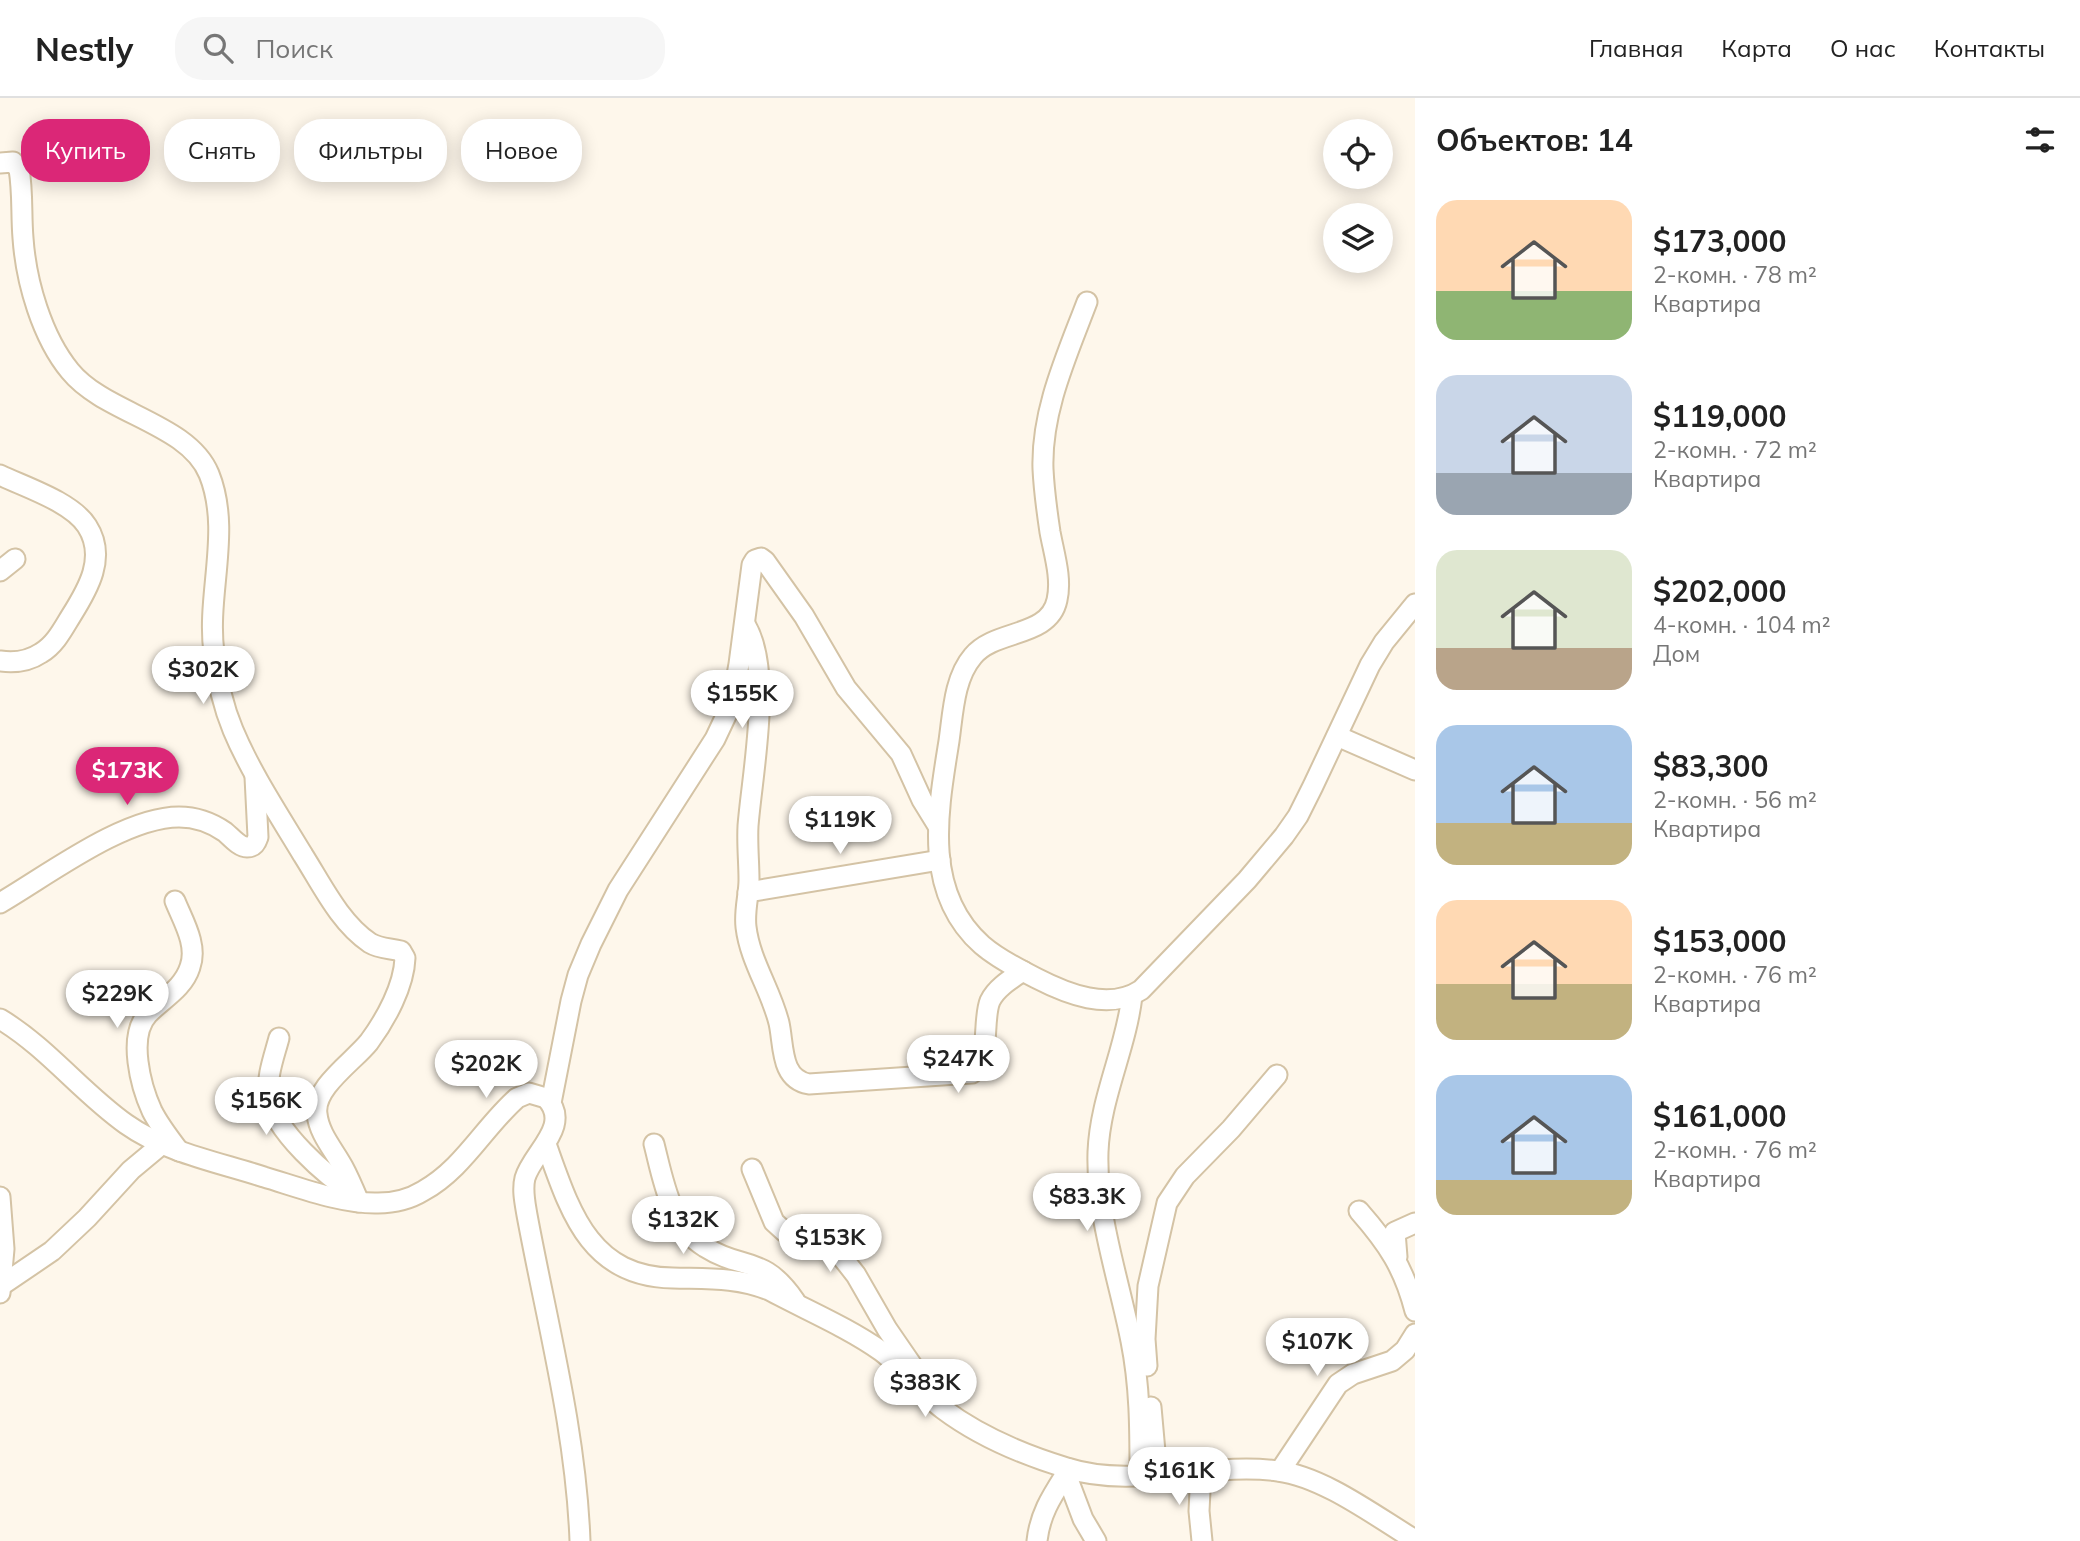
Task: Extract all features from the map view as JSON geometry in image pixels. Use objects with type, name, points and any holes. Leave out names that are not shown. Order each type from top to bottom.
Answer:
[{"type":"street","points":[[0,163],[13,162],[19,169],[25,260],[46,327],[62,360],[82,383],[99,396],[183,443],[198,457],[207,471],[214,489],[218,532],[212,612],[214,654],[225,708],[234,732],[292,837],[340,913],[359,935],[372,944],[401,951],[405,958],[399,985],[384,1020],[367,1044],[323,1090],[316,1108],[319,1125],[357,1198]]},
{"type":"street","points":[[1087,302],[1054,391],[1044,442],[1045,490],[1059,579],[1058,599],[1048,619],[978,649],[965,666],[957,690],[940,799],[940,860],[945,889],[959,919],[983,946],[1023,971],[1065,991],[1113,1000],[1132,996],[1140,990],[1247,880],[1284,836],[1297,816],[1370,665],[1384,642],[1415,604]]},
{"type":"street","points":[[0,475],[75,513],[88,526],[94,544],[95,565],[91,584],[48,648],[30,659],[0,661]]},
{"type":"street","points":[[580,1541],[566,1415],[525,1197],[526,1176],[546,1144],[554,1125],[551,1103],[578,975],[618,890],[725,720],[736,687],[752,565],[755,560],[761,558],[794,601],[846,688],[901,754],[922,800],[938,826]]},
{"type":"street","points":[[744,624],[754,647],[760,702],[747,835],[746,918],[750,945],[776,1014],[788,1071],[794,1079],[803,1083],[967,1074],[976,1071],[981,1064],[990,1000],[1000,988],[1023,971]]},
{"type":"street","points":[[1337,736],[1415,771]]},
{"type":"street","points":[[0,903],[99,843],[144,822],[181,817],[197,819],[216,827],[243,846],[255,845],[258,837],[255,772]]},
{"type":"street","points":[[748,892],[940,860]]},
{"type":"street","points":[[169,1148],[149,1104],[136,1038],[144,1018],[173,993],[191,967],[192,948],[175,901]]},
{"type":"street","points":[[1132,996],[1125,1040],[1108,1096],[1098,1151],[1104,1217],[1135,1362],[1149,1474]]},
{"type":"street","points":[[0,1019],[125,1123],[169,1148],[322,1193],[378,1203],[409,1198],[429,1187],[464,1156],[523,1094],[541,1095],[551,1103]]},
{"type":"street","points":[[279,1038],[269,1078],[271,1106],[283,1126],[309,1158],[357,1198]]},
{"type":"street","points":[[1149,1474],[1145,1322],[1148,1286],[1163,1213],[1171,1195],[1185,1176],[1231,1129],[1277,1075]]},
{"type":"street","points":[[546,1144],[571,1212],[581,1230],[611,1261],[625,1269],[656,1278],[726,1278],[746,1282],[798,1305],[880,1350],[952,1415],[989,1436],[1068,1471],[1097,1474],[1201,1470],[1280,1471],[1328,1489],[1415,1540]]},
{"type":"street","points":[[654,1144],[669,1199],[683,1225],[697,1242],[715,1252],[760,1267],[781,1283],[798,1305]]},
{"type":"street","points":[[1,1289],[71,1234],[131,1170],[169,1148]]},
{"type":"street","points":[[752,1168],[770,1214],[779,1227],[834,1250],[849,1264],[887,1329],[918,1371],[926,1393]]},
{"type":"street","points":[[0,1197],[4,1238],[1,1289]]},
{"type":"street","points":[[1359,1211],[1398,1261]]},
{"type":"street","points":[[1415,1223],[1395,1232],[1398,1261],[1415,1311]]},
{"type":"street","points":[[1280,1471],[1338,1384],[1353,1374],[1392,1361],[1412,1347]]},
{"type":"street","points":[[1201,1470],[1199,1511],[1202,1541]]},
{"type":"street","points":[[1037,1541],[1047,1504],[1068,1471]]},
{"type":"street","points":[[1068,1471],[1083,1518],[1096,1541]]},
{"type":"street","points":[[1383,1521],[1400,1541]]}]
